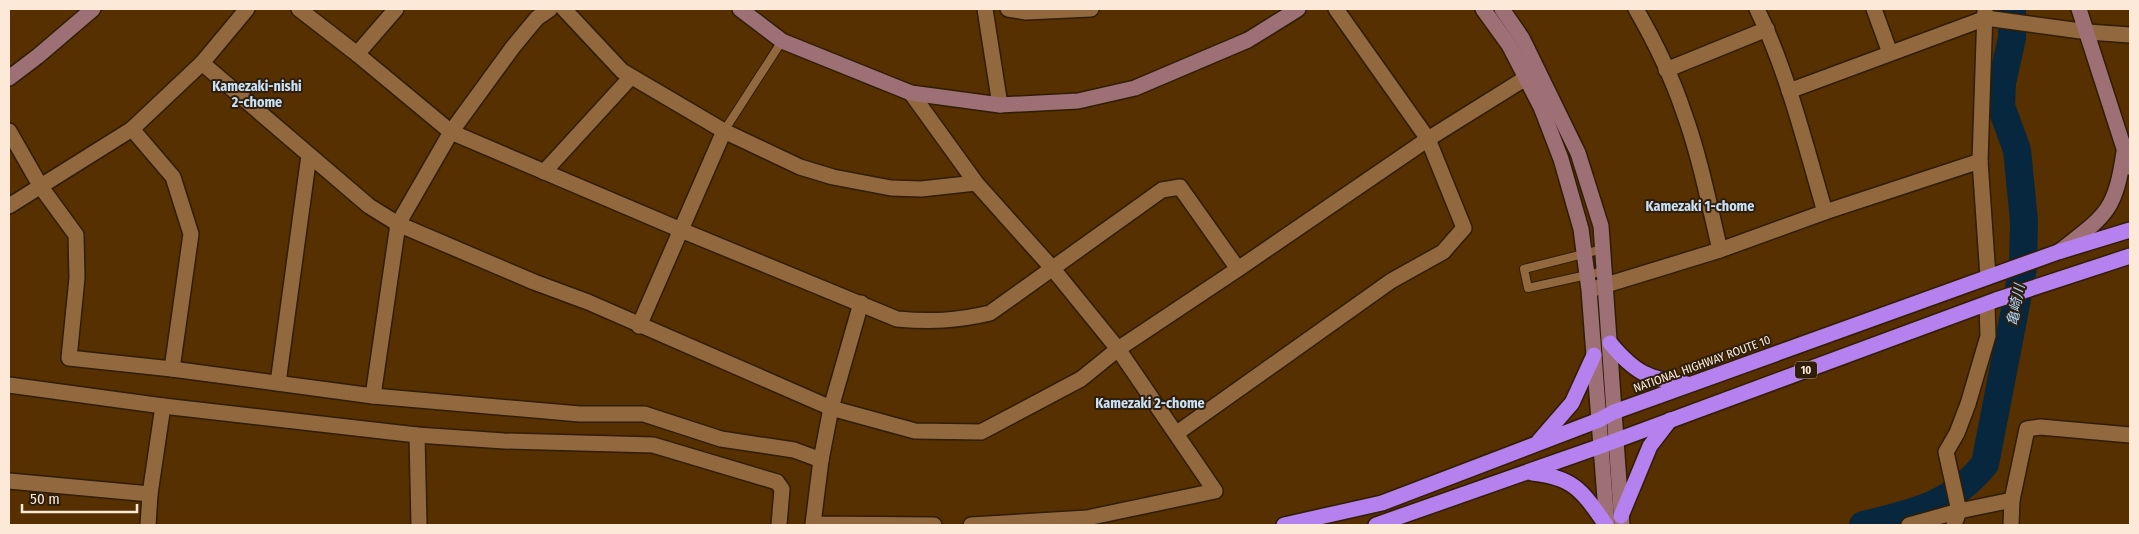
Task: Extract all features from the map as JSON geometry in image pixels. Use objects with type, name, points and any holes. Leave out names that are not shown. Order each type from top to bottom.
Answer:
[{"type":"highway","name":"NATIONAL HIGHWAY ROUTE 10","points":[[1284,525],[1382,503],[1599,420],[1614,412],[2037,259],[2130,230]]},
{"type":"highway","name":"10","points":[[1376,525],[1527,473],[2038,285],[2130,256]]},
{"type":"highway","points":[[1610,343],[1625,361],[1640,373],[1666,381],[1691,384]]},
{"type":"highway","points":[[1536,444],[1572,403],[1594,355]]},
{"type":"highway","points":[[1621,521],[1650,446],[1671,419]]},
{"type":"highway","points":[[1527,473],[1552,475],[1571,484],[1587,498],[1606,525]]},
{"type":"street","points":[[9,78],[93,9]]},
{"type":"street","points":[[9,206],[132,130],[202,63],[247,9]]},
{"type":"street","points":[[299,9],[357,54],[451,132],[897,319],[935,322],[964,319],[990,313],[1162,190],[1180,188],[1238,270]]},
{"type":"street","points":[[357,54],[396,9]]},
{"type":"street","points":[[372,396],[398,224],[451,132],[513,47],[537,18],[550,9]]},
{"type":"street","points":[[564,9],[622,71],[724,131],[800,167],[861,183],[921,190],[976,183]]},
{"type":"street","points":[[740,9],[782,41],[911,93],[1000,105],[1078,101],[1134,88],[1248,40],[1298,9]]},
{"type":"street","points":[[985,9],[1000,105]]},
{"type":"street","points":[[1008,9],[1026,12],[1091,9]]},
{"type":"street","points":[[1177,434],[1391,281],[1443,252],[1464,228],[1428,139],[1336,9]]},
{"type":"street","points":[[1483,9],[1532,74],[1578,153],[1601,226],[1621,521]]},
{"type":"street","points":[[1502,9],[1522,38],[1540,107],[1561,159],[1581,229],[1588,283],[1606,525]]},
{"type":"street","points":[[1636,9],[1653,38],[1684,113],[1704,183],[1720,250]]},
{"type":"street","points":[[1757,9],[1767,29],[1789,91],[1825,212]]},
{"type":"street","points":[[1874,9],[1890,53]]},
{"type":"street","points":[[2079,9],[2130,167]]},
{"type":"street","points":[[1789,91],[1986,14],[2088,32],[2130,35]]},
{"type":"street","points":[[1986,14],[1980,160],[1991,276]]},
{"type":"street","points":[[1666,70],[1767,29]]},
{"type":"street","points":[[202,63],[369,206],[398,224],[534,282],[588,302],[639,326],[831,408],[915,431],[980,432],[1081,379],[1118,349],[1238,270],[1428,139],[1532,74]]},
{"type":"street","points":[[544,172],[632,77]]},
{"type":"street","points":[[911,93],[976,183],[1053,269],[1118,349],[1215,491],[1087,518],[970,525]]},
{"type":"street","points":[[132,130],[173,177],[192,234],[172,369]]},
{"type":"street","points":[[9,131],[41,187],[76,236],[77,278],[69,358],[172,369],[372,396],[580,414],[644,414],[721,439],[794,450],[821,460]]},
{"type":"street","points":[[639,326],[724,131]]},
{"type":"street","points":[[2058,252],[2107,212],[2120,180],[2125,149]]},
{"type":"street","points":[[278,383],[309,156]]},
{"type":"street","points":[[1588,283],[1720,250],[1825,212],[1980,160]]},
{"type":"street","points":[[1956,518],[1946,452],[1957,433],[1968,404],[1988,336],[1992,302]]},
{"type":"street","points":[[861,303],[831,408],[821,460],[813,524],[934,525]]},
{"type":"street","points":[[9,384],[163,406],[417,435],[504,441],[653,445],[777,482],[782,489],[780,525]]},
{"type":"street","points":[[148,525],[150,494],[163,406]]},
{"type":"street","points":[[2011,525],[2012,500],[2027,429],[2040,427],[2130,435]]},
{"type":"street","points":[[417,435],[419,525]]},
{"type":"street","points":[[9,481],[150,494]]},
{"type":"street","points":[[1909,525],[1956,518],[2012,500]]},
{"type":"lane","points":[[724,131],[782,41]]},
{"type":"lane","points":[[1588,283],[1528,288],[1524,269],[1603,249]]},
{"type":"waterway","name":"亀崎川","points":[[1863,525],[1915,511],[1945,498],[1973,478],[1985,464],[2023,268],[2024,221],[2017,150],[2001,106],[2002,83],[2012,38],[2012,9]]},
{"type":"district","name":"Kamezaki-nishi 2-chome","points":[[257,94]]},
{"type":"district","name":"Kamezaki 1-chome","points":[[1700,206]]},
{"type":"district","name":"Kamezaki 2-chome","points":[[1150,403]]}]
